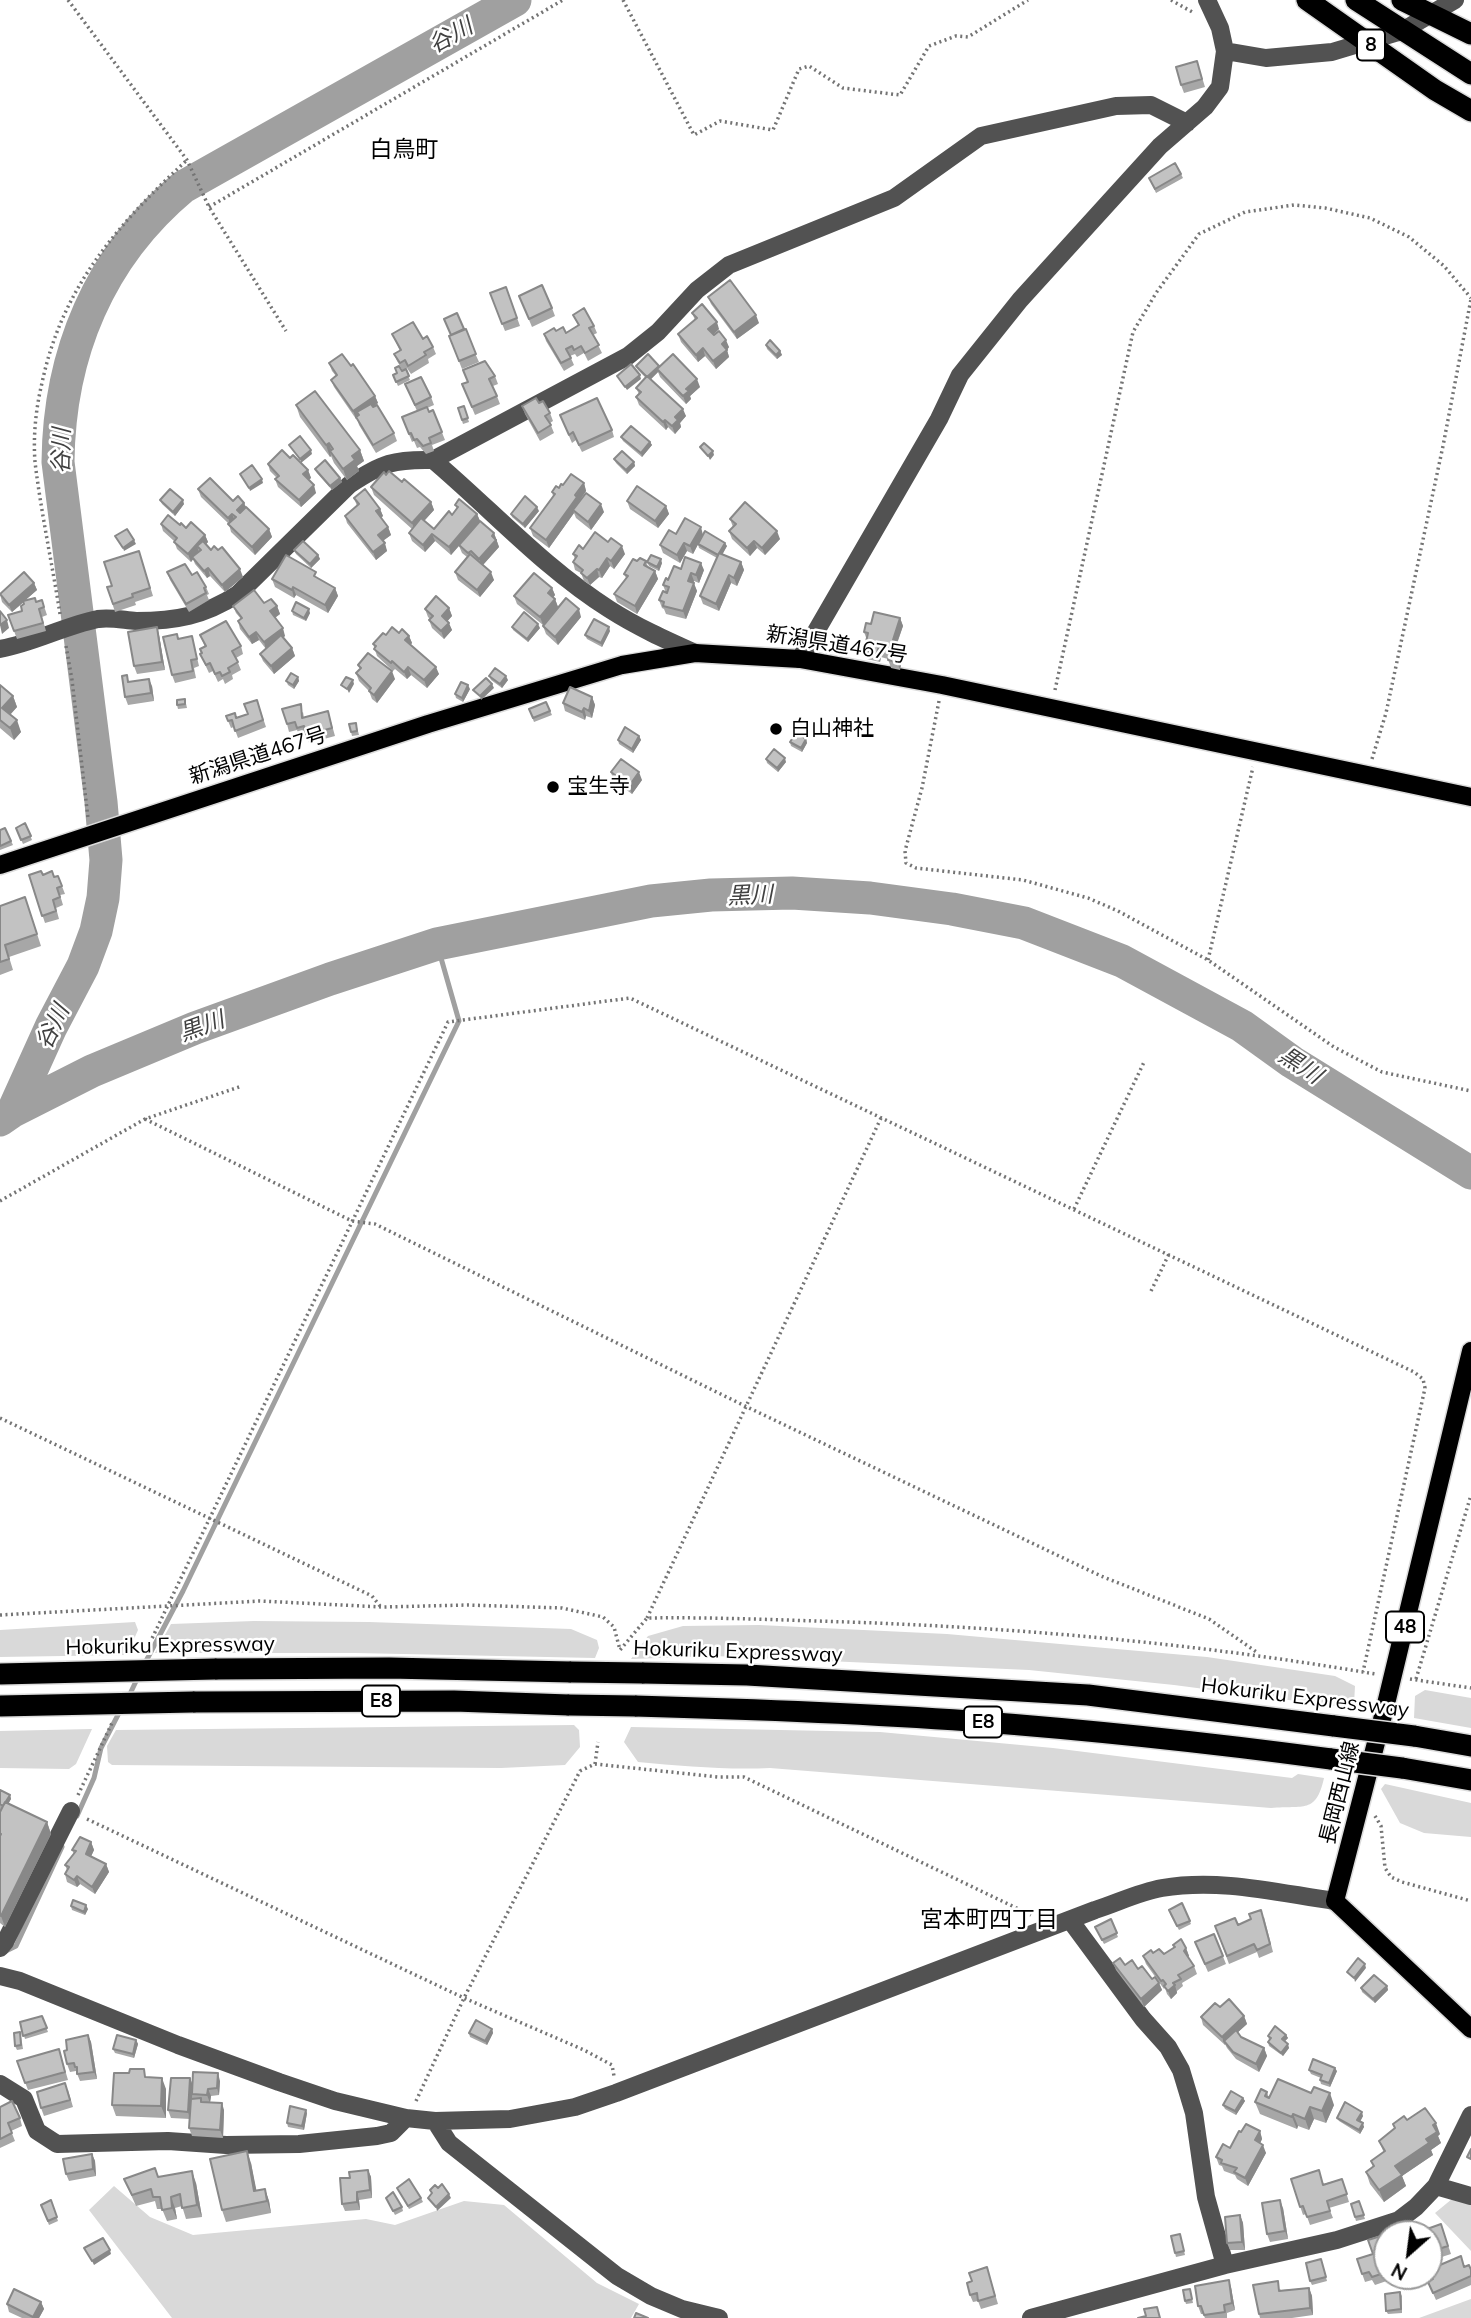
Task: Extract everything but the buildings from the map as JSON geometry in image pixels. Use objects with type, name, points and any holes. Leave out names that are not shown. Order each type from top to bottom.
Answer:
[{"type":"highway","name":"8","points":[[1307,0],[1435,90],[1471,111]]},
{"type":"highway","name":"8","points":[[1356,0],[1471,74]]},
{"type":"highway","points":[[1402,0],[1471,34]]},
{"type":"highway","points":[[1435,90],[1471,117]]},
{"type":"highway","name":"Hokuriku Expressway","points":[[0,1674],[389,1668],[747,1675],[1088,1695],[1414,1736],[1471,1746]]},
{"type":"highway","name":"E8","points":[[0,1706],[454,1701],[754,1710],[970,1721],[1209,1743],[1402,1768],[1471,1780]]},
{"type":"main road","name":"新潟県道467号","points":[[0,865],[428,724],[622,665],[695,653],[800,659],[942,685],[1471,797]]},
{"type":"main road","name":"長岡西山線","points":[[1335,1901],[1393,1677],[1471,1352]]},
{"type":"main road","points":[[1335,1901],[1471,2029]]},
{"type":"street","points":[[800,659],[939,419],[960,375],[1020,300],[1160,146],[1205,107],[1220,87],[1225,51],[1220,27],[1207,0]]},
{"type":"street","points":[[1225,51],[1266,58],[1332,52],[1402,31],[1455,0]]},
{"type":"street","points":[[0,649],[102,618],[163,620],[192,617],[220,606],[238,594],[349,485],[390,462],[406,459],[433,460],[628,356],[658,332],[696,289],[730,265],[894,198],[981,136],[1116,106],[1151,105],[1187,123]]},
{"type":"street","points":[[433,460],[544,561],[596,600],[636,626],[695,653]]},
{"type":"street","points":[[0,1948],[71,1811]]},
{"type":"street","points":[[0,1976],[20,1981],[178,2045],[324,2097],[407,2118],[435,2121],[510,2119],[575,2107],[616,2093],[1070,1920],[1163,1888],[1221,1885],[1259,1888],[1335,1901]]},
{"type":"street","points":[[1070,1920],[1136,2009],[1168,2047],[1181,2070],[1194,2113],[1206,2197],[1225,2265]]},
{"type":"street","points":[[0,2084],[24,2099],[37,2131],[57,2144],[168,2141],[226,2146],[299,2144],[391,2133],[407,2118]]},
{"type":"street","points":[[1031,2318],[1225,2265],[1337,2240],[1399,2220],[1436,2186],[1471,2115]]},
{"type":"street","points":[[435,2121],[449,2143],[617,2276],[682,2309],[719,2318]]},
{"type":"street","points":[[1436,2186],[1471,2196]]},
{"type":"path","points":[[68,0],[187,160],[209,207],[286,331]]},
{"type":"path","points":[[209,207],[563,0]]},
{"type":"path","points":[[623,0],[694,135],[720,121],[773,130],[799,69],[809,66],[844,88],[900,95],[929,46],[956,36],[968,37],[1028,0]]},
{"type":"path","points":[[90,835],[72,680],[35,460],[36,412],[46,363],[64,312],[86,271],[138,207],[187,160]]},
{"type":"path","points":[[1052,710],[1133,332],[1156,293],[1199,234],[1245,212],[1294,205],[1325,208],[1370,218],[1409,237],[1444,266],[1471,298],[1443,446],[1386,713],[1367,775]]},
{"type":"path","points":[[942,685],[922,788],[905,850],[906,863],[916,868],[1023,880],[1088,898],[1118,911],[1208,960],[1334,1047],[1382,1072],[1471,1091]]},
{"type":"path","points":[[1208,960],[1256,752]]},
{"type":"path","points":[[145,1654],[449,1022],[631,998],[1415,1372],[1423,1379],[1425,1388],[1363,1672]]},
{"type":"path","points":[[1074,1209],[1146,1060]]},
{"type":"path","points":[[0,1201],[145,1119],[242,1086]]},
{"type":"path","points":[[0,1615],[260,1601],[382,1607],[468,1605],[562,1608],[603,1617],[614,1627],[620,1650],[647,1618],[881,1118]]},
{"type":"path","points":[[145,1119],[352,1221],[375,1224],[747,1407],[1101,1576],[1209,1619],[1259,1654]]},
{"type":"path","points":[[1151,1292],[1169,1254]]},
{"type":"path","points":[[0,1418],[372,1596],[382,1607]]},
{"type":"path","points":[[1416,1679],[1471,1495]]},
{"type":"path","points":[[647,1618],[714,1617],[916,1625],[1123,1640],[1259,1654],[1471,1688]]},
{"type":"path","points":[[116,1714],[71,1811],[612,2065],[616,2093]]},
{"type":"path","points":[[595,1764],[598,1742]]},
{"type":"path","points":[[407,2118],[464,1997],[580,1771],[595,1764],[718,1777],[744,1777],[988,1893],[1052,1927]]},
{"type":"path","points":[[1363,1797],[1381,1826],[1385,1868],[1391,1877],[1471,1901]]},
{"type":"shaded area","points":[[254,1621],[571,1629],[597,1640],[599,1648],[595,1658],[355,1653],[155,1653],[171,1624]]},
{"type":"shaded area","points":[[135,1622],[138,1630],[127,1655],[0,1657],[0,1630]]},
{"type":"shaded area","points":[[759,1625],[947,1634],[1207,1657],[1335,1676],[1355,1686],[1354,1704],[1350,1708],[1174,1685],[1029,1670],[715,1656],[631,1659],[648,1636],[683,1626]]},
{"type":"shaded area","points":[[1425,1690],[1471,1698],[1471,1728],[1414,1718],[1415,1696]]},
{"type":"shaded area","points":[[574,1725],[579,1730],[580,1747],[565,1765],[501,1768],[112,1765],[108,1762],[107,1746],[116,1730]]},
{"type":"shaded area","points":[[631,1727],[880,1732],[1053,1748],[1292,1778],[1298,1774],[1324,1778],[1321,1790],[1312,1803],[1300,1807],[1271,1808],[770,1768],[688,1766],[638,1762],[624,1742]]},
{"type":"shaded area","points":[[92,1729],[76,1764],[69,1769],[0,1768],[0,1731]]},
{"type":"shaded area","points":[[1385,1784],[1471,1803],[1471,1837],[1424,1833],[1400,1823],[1381,1789]]},
{"type":"shaded area","points":[[114,2186],[150,2217],[193,2235],[366,2219],[395,2225],[464,2201],[504,2205],[597,2283],[639,2304],[631,2318],[172,2318],[89,2210]]},
{"type":"shaded area","points":[[1458,2194],[1471,2200],[1471,2251],[1443,2220],[1435,2213]]},
{"type":"shaded area","points":[[1471,2299],[1471,2318],[1419,2318]]},
{"type":"waterway","name":"谷川","points":[[13,1111],[51,1027],[83,966],[96,931],[103,898],[106,860],[101,802],[58,462],[66,383],[89,310],[128,244],[154,214],[183,187],[515,0]]},
{"type":"waterway","name":"黒川","points":[[0,1120],[92,1071],[195,1028],[437,944],[651,901],[711,895],[792,893],[870,898],[952,909],[1024,923],[1122,961],[1242,1026],[1292,1062],[1471,1173]]},
{"type":"waterway","points":[[145,1663],[183,1591],[459,1021],[437,944]]},
{"type":"waterway","points":[[128,1698],[139,1675]]},
{"type":"waterway","points":[[77,1816],[94,1778],[101,1748],[121,1709]]},
{"type":"waterway","points":[[6,1951],[16,1946],[62,1847]]},
{"type":"place","name":"白山神社","points":[[776,729]]},
{"type":"place","name":"宝生寺","points":[[553,787]]},
{"type":"district","name":"白鳥町","points":[[404,150]]},
{"type":"district","name":"宮本町四丁目","points":[[989,1920]]}]
